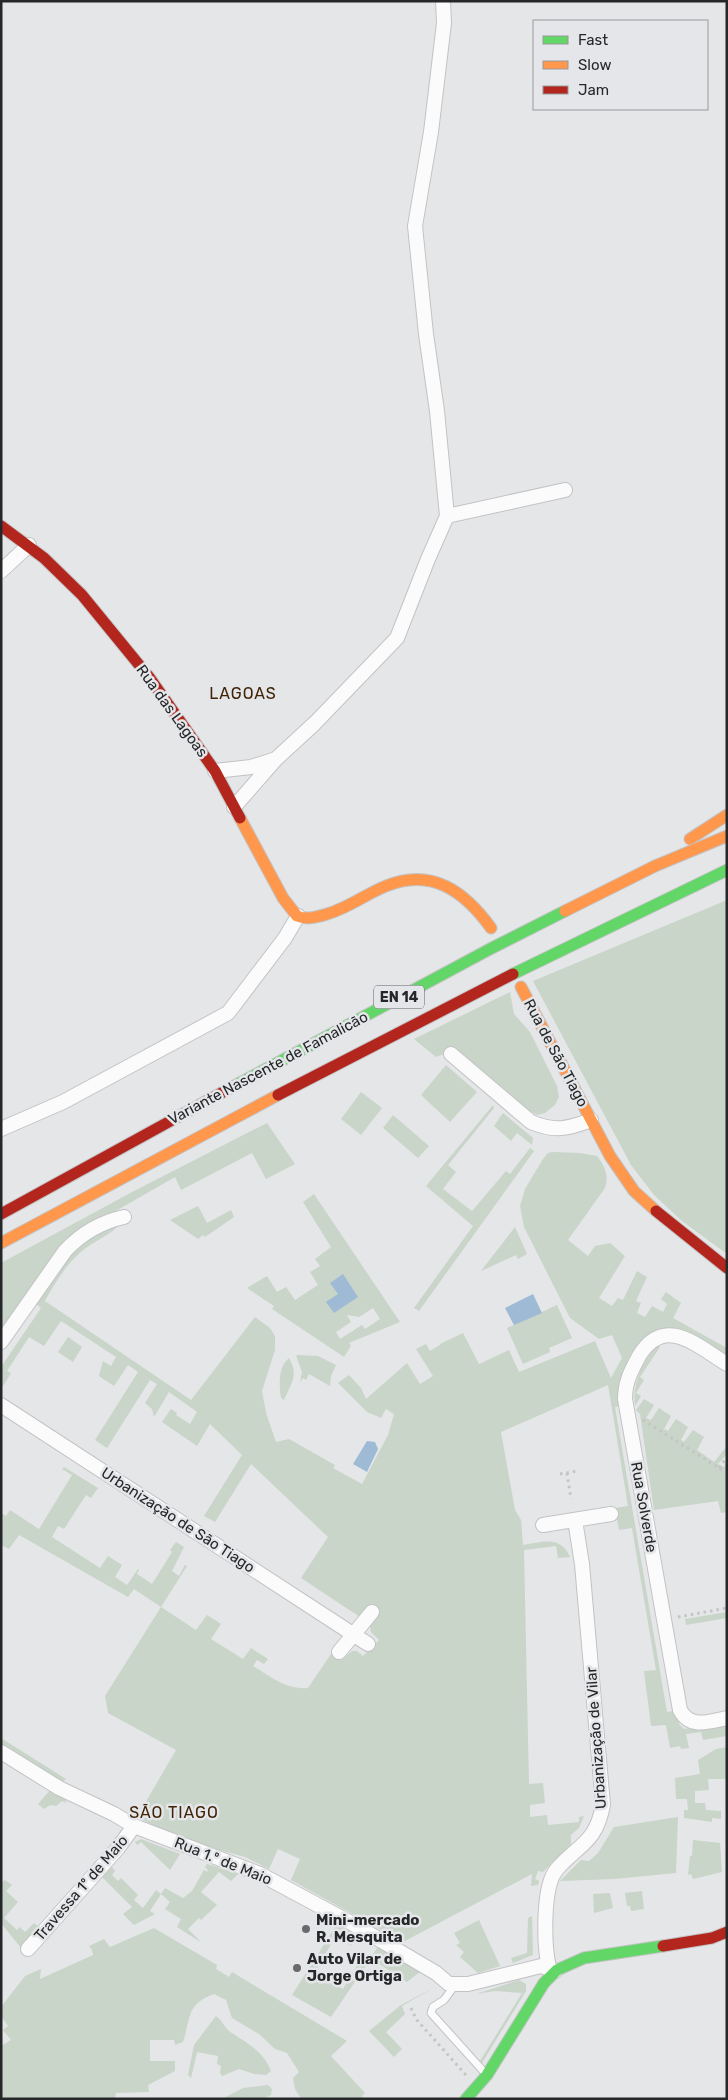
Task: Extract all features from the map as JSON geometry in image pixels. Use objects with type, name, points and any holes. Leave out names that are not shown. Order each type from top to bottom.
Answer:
[{"type":"main road","name":"Rua das Lagoas","points":[[1,526],[44,558],[82,595],[149,677],[215,771],[253,846],[283,898],[304,917]]},
{"type":"main road","points":[[654,866],[727,815]]},
{"type":"main road","name":"Variante Nascente de Famalicão","points":[[1,1214],[145,1134],[490,949],[654,866],[727,836]]},
{"type":"main road","name":"Variante Nascente de Famalicão","points":[[1,1243],[524,967],[727,870]]},
{"type":"main road","points":[[304,917],[337,912],[396,882],[415,878],[436,881],[455,889],[480,911],[491,928]]},
{"type":"main road","points":[[685,889],[727,879]]},
{"type":"main road","name":"Rua de São Tiago","points":[[521,987],[610,1156],[634,1191],[678,1231],[727,1268]]},
{"type":"main road","points":[[466,2099],[487,2076],[552,1969],[584,1958],[697,1941],[727,1932]]},
{"type":"street","points":[[234,807],[276,759],[315,723],[396,638],[447,516],[415,226],[431,132],[444,23],[442,1]]},
{"type":"street","points":[[447,516],[565,490]]},
{"type":"street","points":[[1,571],[28,545]]},
{"type":"street","points":[[215,771],[251,766],[276,759]]},
{"type":"street","points":[[1,1129],[63,1102],[228,1012],[285,938],[304,917]]},
{"type":"street","name":"Rua de São Tiago","points":[[451,1054],[531,1122],[543,1128],[556,1130],[579,1125],[591,1120]]},
{"type":"street","points":[[1,1342],[65,1251],[86,1233],[124,1217]]},
{"type":"street","name":"Rua Solverde","points":[[727,1364],[683,1337],[672,1334],[651,1341],[631,1370],[625,1386],[678,1702],[683,1716],[689,1722],[695,1723],[727,1718]]},
{"type":"street","name":"Urbanização de São Tiago","points":[[1,1405],[368,1644]]},
{"type":"street","points":[[542,1524],[611,1514]]},
{"type":"street","name":"Urbanização de Vilar","points":[[552,1969],[546,1898],[550,1878],[556,1869],[593,1835],[601,1820],[604,1805],[582,1564],[575,1520]]},
{"type":"street","points":[[339,1652],[372,1612]]},
{"type":"street","name":"Rua 1.º de Maio","points":[[1,1752],[59,1788],[114,1814],[134,1826],[254,1870],[353,1924],[455,1986]]},
{"type":"street","name":"Travessa 1º de Maio","points":[[28,1949],[118,1848],[134,1826]]},
{"type":"street","points":[[455,1986],[534,1968],[552,1969]]},
{"type":"lane","points":[[455,1986],[444,2000],[433,2007],[431,2014],[487,2076]]},
{"type":"path","points":[[629,1417],[636,1415],[727,1474]]},
{"type":"path","points":[[719,1468],[727,1457]]},
{"type":"path","points":[[560,1474],[577,1471]]},
{"type":"path","points":[[566,1473],[571,1499]]},
{"type":"path","points":[[664,1619],[727,1608]]},
{"type":"path","points":[[411,2008],[416,2019],[470,2079]]},
{"type":"green space","points":[[727,900],[727,1254],[682,1221],[654,1195],[631,1165],[533,981]]},
{"type":"green space","points":[[510,992],[514,1014],[530,1032],[557,1086],[559,1097],[555,1105],[545,1113],[537,1115],[527,1109],[457,1049],[436,1057],[414,1039]]},
{"type":"green space","points":[[446,1065],[477,1092],[450,1122],[421,1095]]},
{"type":"green space","points":[[361,1092],[382,1108],[361,1135],[341,1119]]},
{"type":"green space","points":[[493,1105],[494,1108],[448,1165],[456,1172],[443,1189],[472,1211],[506,1171],[510,1174],[530,1148],[534,1151],[419,1311],[414,1308],[473,1226],[426,1186]]},
{"type":"green space","points":[[503,1113],[533,1138],[532,1145],[517,1133],[511,1141],[494,1126]]},
{"type":"green space","points":[[393,1115],[429,1146],[418,1158],[383,1128]]},
{"type":"green space","points":[[267,1123],[295,1164],[266,1179],[252,1153],[181,1190],[175,1177],[65,1240],[1,1330],[1,1263],[134,1191]]},
{"type":"green space","points":[[548,1153],[580,1153],[597,1156],[606,1171],[605,1188],[568,1240],[588,1256],[595,1246],[610,1243],[625,1256],[599,1298],[612,1306],[618,1298],[623,1300],[637,1271],[647,1277],[636,1301],[641,1303],[637,1313],[645,1317],[652,1306],[663,1312],[667,1304],[661,1299],[666,1292],[681,1303],[673,1318],[727,1348],[727,1358],[686,1332],[673,1328],[664,1329],[646,1340],[630,1358],[619,1386],[621,1406],[615,1407],[667,1712],[673,1711],[684,1729],[727,1723],[727,1736],[703,1740],[701,1732],[686,1734],[689,1748],[681,1749],[680,1746],[670,1748],[666,1725],[651,1726],[644,1671],[656,1670],[632,1528],[619,1530],[615,1508],[628,1506],[608,1385],[501,1432],[515,1510],[521,1520],[523,1545],[544,1542],[556,1543],[566,1550],[570,1557],[558,1558],[556,1546],[524,1550],[529,1784],[543,1783],[545,1803],[530,1805],[530,1817],[547,1815],[548,1825],[579,1822],[579,1817],[584,1816],[579,1828],[571,1835],[571,1844],[543,1872],[538,1871],[535,1879],[539,1881],[538,1885],[531,1886],[532,1874],[403,1942],[291,1880],[300,1859],[278,1849],[269,1869],[245,1857],[197,1844],[173,1835],[137,1817],[176,1750],[108,1713],[105,1696],[161,1607],[196,1630],[207,1615],[221,1624],[211,1639],[243,1659],[251,1648],[268,1659],[264,1664],[257,1660],[253,1666],[279,1682],[293,1687],[308,1688],[331,1654],[342,1660],[352,1651],[357,1651],[363,1656],[379,1640],[371,1632],[369,1624],[378,1614],[369,1606],[360,1617],[301,1578],[328,1537],[251,1464],[215,1522],[204,1516],[242,1455],[210,1424],[197,1446],[162,1422],[171,1409],[177,1413],[176,1415],[190,1424],[197,1412],[169,1392],[154,1417],[152,1409],[145,1403],[157,1384],[150,1380],[107,1448],[95,1440],[138,1372],[128,1365],[114,1386],[99,1376],[103,1361],[111,1366],[116,1357],[61,1321],[44,1346],[29,1337],[7,1371],[11,1373],[3,1386],[1,1385],[1,1367],[41,1308],[34,1302],[69,1255],[88,1237],[116,1225],[118,1226],[82,1251],[70,1263],[45,1301],[191,1400],[255,1317],[270,1328],[275,1336],[275,1350],[262,1391],[266,1413],[276,1442],[289,1439],[335,1465],[333,1468],[362,1484],[388,1435],[394,1414],[386,1409],[381,1418],[367,1412],[338,1383],[349,1375],[361,1388],[366,1399],[407,1363],[420,1384],[433,1376],[416,1349],[426,1344],[430,1351],[463,1333],[479,1364],[509,1350],[519,1372],[595,1341],[611,1378],[622,1358],[612,1335],[599,1339],[570,1318],[524,1227],[520,1206],[525,1189]]},
{"type":"green space","points":[[314,1194],[400,1322],[349,1343],[351,1346],[344,1357],[272,1309],[274,1306],[247,1288],[267,1276],[277,1292],[286,1287],[295,1300],[318,1285],[310,1272],[320,1266],[315,1259],[331,1247],[303,1202]],"holes":[[[373,1308],[380,1319],[365,1329],[362,1325],[340,1339],[336,1332],[351,1322],[347,1315],[359,1317]]]},
{"type":"green space","points":[[198,1206],[207,1223],[231,1210],[234,1217],[205,1237],[203,1235],[198,1239],[170,1220]]},
{"type":"green space","points":[[515,1227],[527,1254],[518,1259],[516,1255],[481,1271]]},
{"type":"green space","points":[[557,1305],[572,1338],[549,1348],[550,1352],[523,1364],[507,1328]]},
{"type":"green space","points":[[68,1337],[82,1347],[73,1362],[58,1352]]},
{"type":"green space","points":[[657,1345],[660,1347],[640,1377],[644,1380],[636,1393],[641,1396],[635,1406],[635,1390],[639,1374]]},
{"type":"green space","points":[[296,1355],[318,1356],[336,1365],[331,1376],[330,1386],[309,1374],[306,1380],[303,1378],[300,1382],[302,1372]]},
{"type":"green space","points":[[289,1358],[294,1375],[284,1400],[281,1398],[280,1376],[285,1362]]},
{"type":"green space","points":[[644,1399],[654,1405],[646,1418],[651,1420],[659,1408],[671,1416],[664,1429],[668,1431],[676,1419],[688,1427],[681,1440],[684,1442],[693,1430],[704,1437],[697,1450],[714,1462],[727,1446],[727,1454],[718,1464],[724,1467],[727,1460],[727,1512],[721,1513],[718,1501],[654,1510],[640,1414],[636,1410]]},
{"type":"green space","points":[[64,1467],[98,1488],[91,1498],[86,1495],[64,1529],[58,1526],[52,1537],[100,1568],[108,1556],[122,1565],[115,1577],[127,1585],[138,1569],[137,1574],[152,1584],[176,1542],[184,1547],[172,1571],[179,1576],[185,1565],[187,1566],[161,1607],[134,1589],[128,1597],[19,1535],[9,1549],[1,1545],[1,1513],[6,1516],[10,1510],[39,1529],[72,1475],[62,1469]]},
{"type":"green space","points":[[727,1612],[727,1618],[686,1625],[685,1619]]},
{"type":"green space","points":[[1,1738],[66,1779],[62,1783],[1,1746]]},
{"type":"green space","points":[[727,1747],[727,1779],[708,1779],[709,1790],[695,1791],[695,1803],[705,1803],[706,1810],[721,1811],[721,1819],[712,1818],[712,1822],[684,1818],[684,1810],[688,1810],[687,1799],[676,1799],[675,1778],[700,1774],[698,1760],[716,1749]]},
{"type":"green space","points":[[51,1789],[65,1797],[66,1803],[62,1801],[56,1806],[50,1805],[44,1809],[38,1804]]},
{"type":"green space","points":[[678,1817],[676,1873],[614,1879],[560,1881],[581,1860],[589,1861],[598,1853],[614,1827]]},
{"type":"green space","points":[[141,1839],[180,1854],[170,1870],[141,1842],[137,1845],[135,1842]]},
{"type":"green space","points":[[693,1840],[720,1843],[722,1872],[693,1879],[691,1874],[688,1875]]},
{"type":"green space","points":[[207,1864],[238,1874],[231,1881],[219,1872],[201,1892],[217,1905],[188,1929],[202,1943],[177,1927],[181,1919],[165,1909],[170,1902],[161,1894],[165,1888],[183,1898],[192,1891],[204,1870],[207,1872],[208,1870],[205,1867]]},
{"type":"green space","points":[[112,1867],[115,1871],[112,1875],[118,1881],[121,1878],[138,1895],[134,1900],[143,1908],[156,1890],[161,1894],[150,1911],[155,1914],[134,1925],[123,1914],[132,1907],[102,1877]]},
{"type":"green space","points":[[5,1880],[12,1885],[6,1891],[18,1902],[4,1918],[17,1930],[20,1927],[25,1932],[34,1923],[39,1927],[21,1948],[1,1923],[1,1883]]},
{"type":"green space","points":[[642,1891],[644,1909],[631,1911],[630,1906],[627,1906],[625,1893]]},
{"type":"green space","points":[[610,1893],[613,1908],[594,1913],[593,1894]]},
{"type":"green space","points":[[532,1916],[533,1955],[513,1963],[511,1958],[527,1953],[528,1918]]},
{"type":"green space","points":[[479,1920],[500,1966],[478,1973],[460,1957],[464,1952],[456,1945],[460,1943],[454,1933]]},
{"type":"green space","points":[[337,1924],[357,1935],[351,1946],[335,1937],[315,1972],[343,1989],[360,1960],[362,1965],[365,1962],[367,1964],[331,2017],[292,1995]]},
{"type":"green space","points":[[154,1928],[217,1965],[216,1969],[229,1977],[232,1972],[347,2041],[331,2056],[365,2093],[362,2096],[364,2099],[301,2099],[295,2089],[293,2078],[299,2072],[287,2053],[275,2049],[259,2034],[232,2018],[226,2000],[214,1994],[198,2002],[194,2007],[183,2042],[175,2045],[174,2040],[150,2040],[150,2061],[175,2061],[175,2071],[148,2085],[149,2092],[116,2093],[115,2099],[1,2099],[1,2046],[11,2040],[3,2030],[8,2026],[1,2016],[1,2007],[25,1976],[41,1969],[40,1979],[93,1955],[89,1946],[104,1939],[110,1947]]},
{"type":"green space","points":[[378,1947],[421,1971],[407,1982],[370,1958]]},
{"type":"green space","points":[[519,1980],[526,1984],[526,1991],[482,2063],[480,2061],[522,1993],[495,1991],[476,1994]]},
{"type":"green space","points":[[435,1987],[402,2006],[405,2014],[386,2032],[402,2049],[394,2057],[369,2031],[401,2005]]},
{"type":"green space","points":[[216,2016],[229,2031],[259,2052],[271,2071],[266,2075],[254,2074],[239,2069],[222,2076],[220,2073],[221,2066],[217,2064],[218,2056],[197,2052],[191,2078],[188,2075],[194,2045]]},
{"type":"green space","points":[[268,2085],[272,2089],[271,2095],[263,2099],[222,2099],[243,2088]]},
{"type":"water","points":[[343,1274],[358,1297],[334,1313],[326,1302],[338,1294],[330,1283]]},
{"type":"water","points":[[533,1294],[542,1313],[514,1325],[505,1308]]},
{"type":"water","points":[[367,1441],[375,1442],[378,1449],[367,1472],[353,1464]]},
{"type":"traffic: fast","points":[[513,974],[727,870]]},
{"type":"traffic: fast","points":[[225,1091],[490,949],[565,911]]},
{"type":"traffic: fast","points":[[466,2099],[487,2075],[544,1983],[557,1970],[584,1958],[663,1946]]},
{"type":"traffic: slow","points":[[690,839],[727,815]]},
{"type":"traffic: slow","points":[[240,818],[283,898],[297,916],[308,918],[327,914],[386,886],[418,879],[433,881],[446,886],[458,894],[481,915],[491,928]]},
{"type":"traffic: slow","points":[[565,911],[655,866],[727,836]]},
{"type":"traffic: slow","points":[[521,987],[610,1156],[634,1191],[656,1211]]},
{"type":"traffic: slow","points":[[1,1243],[278,1095]]},
{"type":"traffic: jam","points":[[1,526],[44,558],[82,595],[149,677],[215,771],[240,818]]},
{"type":"traffic: jam","points":[[278,1095],[513,974]]},
{"type":"traffic: jam","points":[[1,1214],[225,1091]]},
{"type":"traffic: jam","points":[[656,1211],[727,1268]]},
{"type":"traffic: jam","points":[[663,1946],[712,1938],[727,1932]]},
{"type":"place","name":"Mini-mercado R. Mesquita","points":[[306,1929]]},
{"type":"place","name":"Auto Vilar de Jorge Ortiga","points":[[297,1968]]},
{"type":"district","name":"LAGOAS","points":[[243,693]]},
{"type":"district","name":"SÃO TIAGO","points":[[174,1812]]}]
